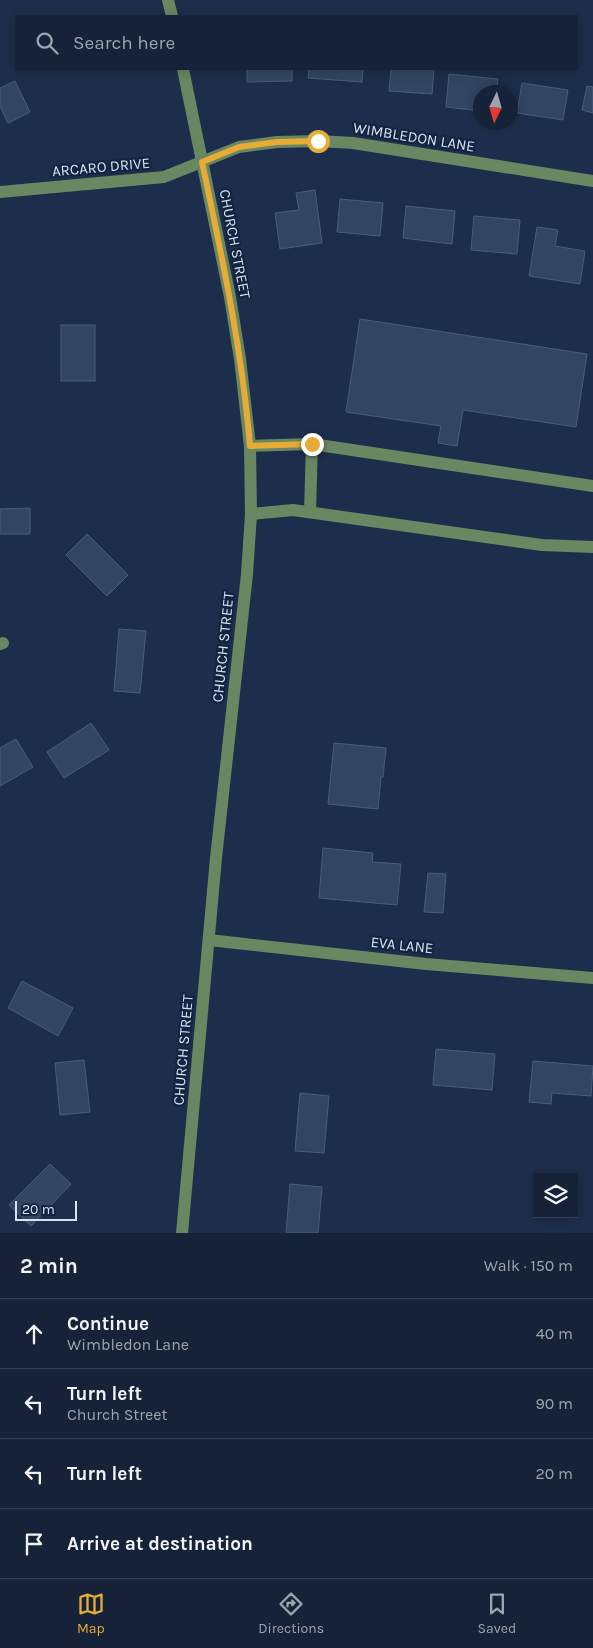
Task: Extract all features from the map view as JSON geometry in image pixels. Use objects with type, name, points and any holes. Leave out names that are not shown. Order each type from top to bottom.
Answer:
[{"type":"street","points":[[168,0],[172,15]]},
{"type":"street","name":"CHURCH STREET","points":[[182,1233],[209,940],[246,583],[251,514],[250,446],[232,306],[183,70]]},
{"type":"street","name":"WIMBLEDON LANE","points":[[202,162],[239,147],[277,142],[318,141],[353,143],[593,181]]},
{"type":"street","name":"ARCARO DRIVE","points":[[0,192],[164,177],[202,162]]},
{"type":"street","points":[[250,446],[312,444],[593,486]]},
{"type":"street","points":[[310,512],[312,444]]},
{"type":"street","points":[[251,514],[293,510],[542,545],[593,547]]},
{"type":"street","name":"EVA LANE","points":[[209,940],[426,964],[593,978]]},
{"type":"building","points":[[247,70],[292,70],[292,81],[247,82]]},
{"type":"building","points":[[309,70],[363,70],[362,82],[308,78]]},
{"type":"building","points":[[391,70],[434,70],[432,94],[389,91]]},
{"type":"building","points":[[449,74],[498,79],[497,85],[473,85],[473,110],[446,107]]},
{"type":"building","points":[[15,81],[30,112],[8,123],[0,106],[0,88]]},
{"type":"building","points":[[522,83],[568,90],[563,120],[518,113]]},
{"type":"building","points":[[587,86],[593,87],[593,113],[582,110]]},
{"type":"building","points":[[315,190],[322,243],[280,249],[275,213],[299,210],[296,193]]},
{"type":"building","points":[[340,199],[383,203],[380,236],[337,232]]},
{"type":"building","points":[[406,206],[455,211],[452,244],[403,238]]},
{"type":"building","points":[[474,216],[520,220],[517,254],[471,250]]},
{"type":"building","points":[[537,227],[558,230],[555,246],[585,251],[580,284],[529,276]]},
{"type":"building","points":[[360,319],[587,354],[576,427],[463,410],[457,446],[438,443],[441,426],[346,412]]},
{"type":"building","points":[[61,325],[95,325],[95,381],[61,381]]},
{"type":"building","points":[[30,508],[30,534],[0,534],[0,509]]},
{"type":"building","points":[[87,534],[128,575],[107,596],[66,555]]},
{"type":"building","points":[[119,629],[146,631],[140,693],[114,691]]},
{"type":"building","points":[[91,723],[109,750],[64,778],[47,752]]},
{"type":"building","points":[[16,739],[33,767],[0,786],[0,748]]},
{"type":"building","points":[[334,743],[386,748],[378,809],[328,804]]},
{"type":"building","points":[[323,848],[373,853],[372,862],[401,864],[397,905],[319,898]]},
{"type":"building","points":[[428,873],[446,874],[443,913],[424,912]]},
{"type":"building","points":[[22,981],[73,1008],[58,1036],[8,1008]]},
{"type":"building","points":[[436,1049],[495,1054],[492,1090],[433,1085]]},
{"type":"building","points":[[84,1060],[90,1112],[60,1115],[55,1063]]},
{"type":"building","points":[[533,1061],[593,1066],[591,1096],[552,1093],[551,1104],[529,1102]]},
{"type":"building","points":[[300,1093],[329,1096],[324,1153],[295,1151]]},
{"type":"building","points":[[50,1164],[71,1184],[31,1226],[9,1205]]},
{"type":"building","points":[[290,1184],[322,1187],[318,1233],[286,1233]]},
{"type":"route","points":[[312,444],[250,446],[247,411],[230,297],[202,162],[239,147],[277,142],[318,141]]}]
